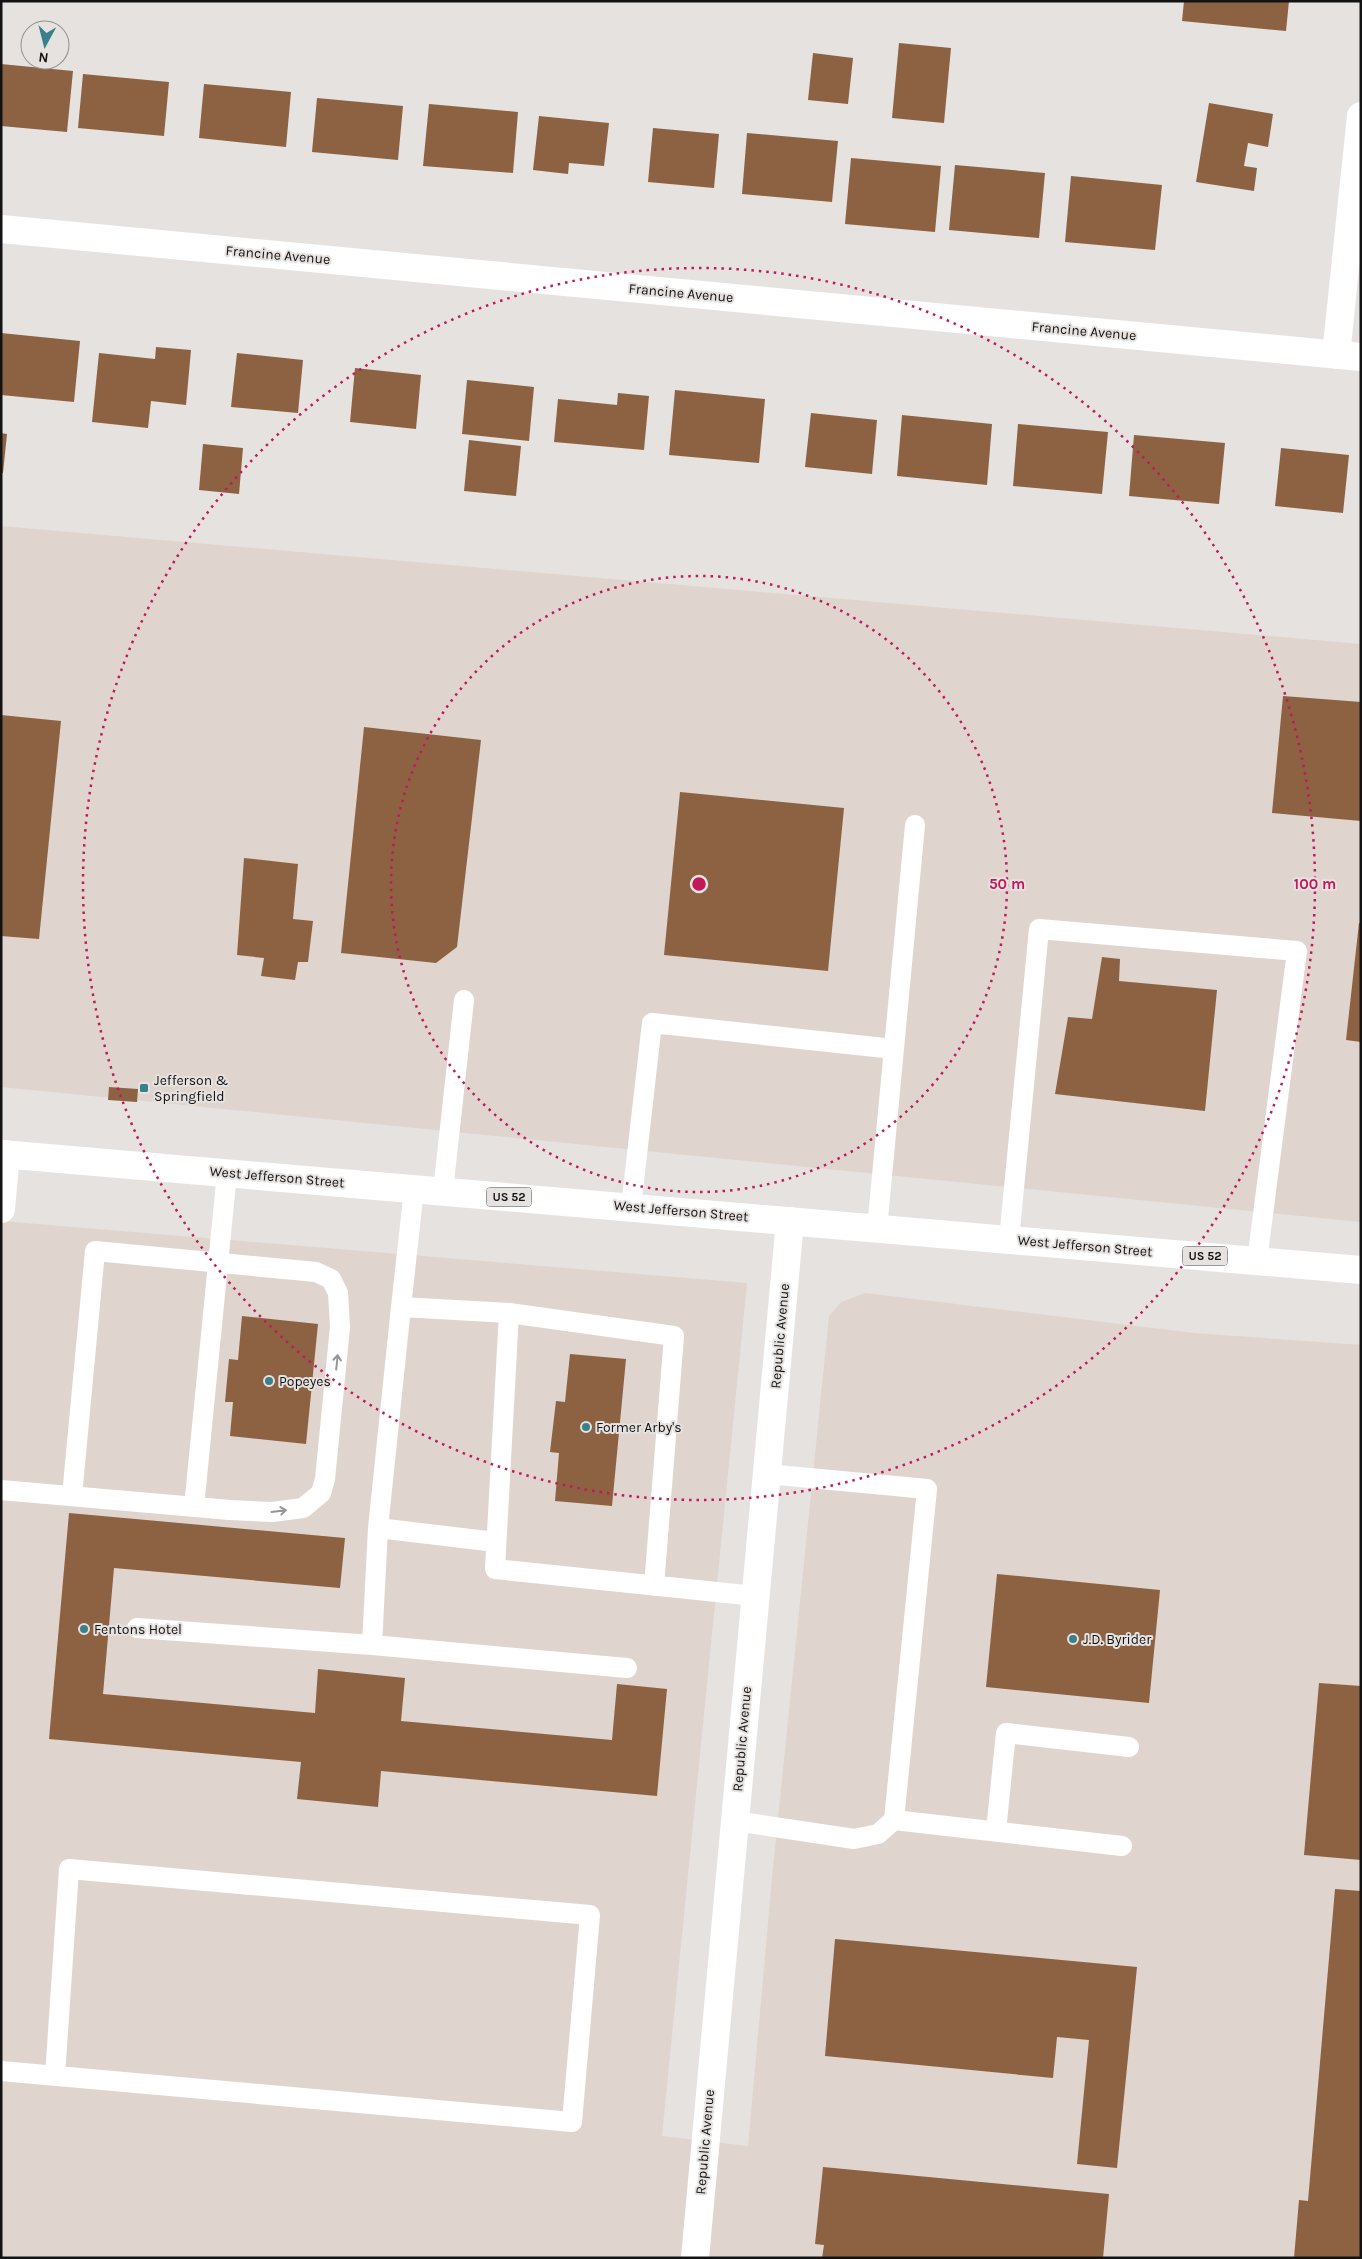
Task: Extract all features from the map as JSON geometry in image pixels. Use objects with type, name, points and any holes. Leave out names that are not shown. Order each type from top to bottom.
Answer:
[{"type":"street","points":[[1348,356],[1361,116]]},
{"type":"street","name":"Francine Avenue","points":[[1,229],[1348,356]]},
{"type":"street","points":[[1,1209],[4,1154]]},
{"type":"street","name":"West Jefferson Street","points":[[4,1154],[1361,1270]]},
{"type":"street","name":"Republic Avenue","points":[[694,2258],[790,1220]]},
{"type":"lane","points":[[877,1228],[915,825]]},
{"type":"lane","points":[[1009,1240],[1039,929],[1297,951],[1256,1261]]},
{"type":"lane","points":[[443,1191],[464,1000]]},
{"type":"lane","points":[[631,1207],[652,1024],[894,1049]]},
{"type":"lane","points":[[194,1507],[227,1173]]},
{"type":"lane","points":[[372,1645],[378,1528],[414,1189]]},
{"type":"lane","points":[[1,1490],[230,1510],[272,1512],[303,1508],[321,1493],[324,1479],[340,1327],[338,1293],[331,1279],[316,1272],[95,1251],[72,1496]]},
{"type":"lane","points":[[401,1307],[509,1313],[674,1336],[654,1586]]},
{"type":"lane","points":[[509,1313],[495,1569],[756,1596]]},
{"type":"lane","points":[[735,1821],[854,1839],[878,1834],[894,1820],[927,1489],[767,1474]]},
{"type":"lane","points":[[378,1528],[496,1542]]},
{"type":"lane","points":[[137,1628],[372,1645],[627,1668]]},
{"type":"lane","points":[[996,1832],[1006,1733],[1129,1747]]},
{"type":"lane","points":[[894,1820],[1122,1846]]},
{"type":"lane","points":[[1,2071],[55,2076],[572,2122],[590,1916],[69,1869],[55,2076]]},
{"type":"shaded area","points":[[1,526],[1361,644],[1361,1222],[1,1087]]},
{"type":"shaded area","points":[[1,1221],[747,1283],[662,2136],[748,2146],[772,1878],[829,1316],[841,1302],[865,1293],[1194,1333],[1361,1345],[1361,2258],[1,2258]]},
{"type":"building","points":[[1184,1],[1289,1],[1286,31],[1182,21]]},
{"type":"building","points":[[899,43],[951,48],[944,123],[892,118]]},
{"type":"building","points":[[813,53],[853,58],[848,104],[808,100]]},
{"type":"building","points":[[1,64],[20,66],[20,70],[73,71],[67,132],[1,126]]},
{"type":"building","points":[[83,74],[169,82],[164,136],[78,128]]},
{"type":"building","points":[[204,84],[291,92],[286,147],[199,138]]},
{"type":"building","points":[[317,98],[403,106],[398,160],[312,152]]},
{"type":"building","points":[[1209,103],[1273,114],[1268,147],[1248,143],[1244,166],[1257,168],[1254,191],[1196,182]]},
{"type":"building","points":[[429,104],[518,112],[513,173],[423,166]]},
{"type":"building","points":[[539,116],[609,123],[604,166],[569,163],[568,174],[533,170]]},
{"type":"building","points":[[653,128],[719,134],[714,188],[648,182]]},
{"type":"building","points":[[747,133],[838,141],[832,202],[742,194]]},
{"type":"building","points":[[851,158],[941,166],[935,232],[845,224]]},
{"type":"building","points":[[955,165],[1045,173],[1039,238],[949,230]]},
{"type":"building","points":[[1071,176],[1162,185],[1155,250],[1065,242]]},
{"type":"building","points":[[1,333],[80,341],[74,402],[1,395]]},
{"type":"building","points":[[156,347],[191,350],[186,405],[151,401],[148,428],[92,422],[99,353],[155,359]]},
{"type":"building","points":[[237,353],[303,360],[298,413],[231,407]]},
{"type":"building","points":[[355,368],[421,375],[416,429],[350,422]]},
{"type":"building","points":[[467,380],[534,387],[529,441],[462,434]]},
{"type":"building","points":[[675,390],[765,399],[759,463],[669,455]]},
{"type":"building","points":[[618,393],[649,396],[644,450],[554,442],[558,399],[617,405]]},
{"type":"building","points":[[811,413],[877,420],[872,474],[805,467]]},
{"type":"building","points":[[902,415],[992,424],[987,485],[897,476]]},
{"type":"building","points":[[1018,424],[1108,432],[1102,494],[1013,486]]},
{"type":"building","points":[[1,433],[7,434],[3,473],[1,473]]},
{"type":"building","points":[[1134,435],[1225,443],[1219,504],[1129,496]]},
{"type":"building","points":[[469,440],[521,446],[516,496],[464,491]]},
{"type":"building","points":[[203,444],[243,448],[239,494],[199,490]]},
{"type":"building","points":[[1281,448],[1349,455],[1343,513],[1275,506]]},
{"type":"building","points":[[1283,696],[1361,702],[1361,821],[1272,813]]},
{"type":"building","points":[[1,715],[61,721],[39,939],[1,936]]},
{"type":"building","points":[[364,727],[481,740],[457,947],[436,963],[341,953]]},
{"type":"building","points":[[680,792],[844,808],[828,971],[664,955]]},
{"type":"building","points":[[244,858],[298,864],[293,919],[313,921],[308,962],[298,962],[295,980],[261,976],[264,958],[237,955]]},
{"type":"building","points":[[1359,923],[1361,923],[1361,1042],[1346,1040]]},
{"type":"building","points":[[1102,957],[1120,959],[1119,981],[1217,990],[1205,1111],[1055,1094],[1068,1017],[1092,1019]]},
{"type":"building","points":[[109,1087],[138,1089],[137,1102],[108,1100]]},
{"type":"building","name":"Popeyes","points":[[242,1316],[318,1324],[306,1444],[230,1436],[233,1402],[225,1402],[229,1359],[238,1360]]},
{"type":"building","name":"Former Arby's","points":[[570,1354],[626,1359],[612,1506],[555,1501],[559,1453],[550,1452],[556,1401],[565,1402]]},
{"type":"building","name":"Fentons Hotel","points":[[69,1513],[345,1538],[340,1588],[114,1568],[103,1694],[315,1713],[318,1669],[405,1678],[401,1721],[612,1740],[617,1684],[667,1689],[657,1796],[381,1771],[378,1807],[297,1799],[301,1762],[49,1739]]},
{"type":"building","name":"J.D. Byrider","points":[[997,1574],[1160,1590],[1149,1703],[986,1687]]},
{"type":"building","points":[[1319,1683],[1361,1686],[1361,1860],[1304,1855]]},
{"type":"building","points":[[1335,1889],[1361,1891],[1361,2258],[1294,2258],[1299,2200],[1308,2201]]},
{"type":"building","points":[[835,1939],[1137,1967],[1117,2168],[1077,2164],[1089,2040],[1057,2037],[1053,2078],[825,2056]]},
{"type":"building","points":[[823,2167],[1109,2194],[1103,2258],[822,2258],[824,2245],[815,2244]]},
{"type":"place","name":"Jefferson & Springfield","points":[[144,1088]]},
{"type":"place","name":"Popeyes","points":[[269,1381]]},
{"type":"place","name":"Former Arby's","points":[[586,1427]]},
{"type":"place","name":"Fentons Hotel","points":[[84,1629]]},
{"type":"place","name":"J.D. Byrider","points":[[1073,1639]]}]
